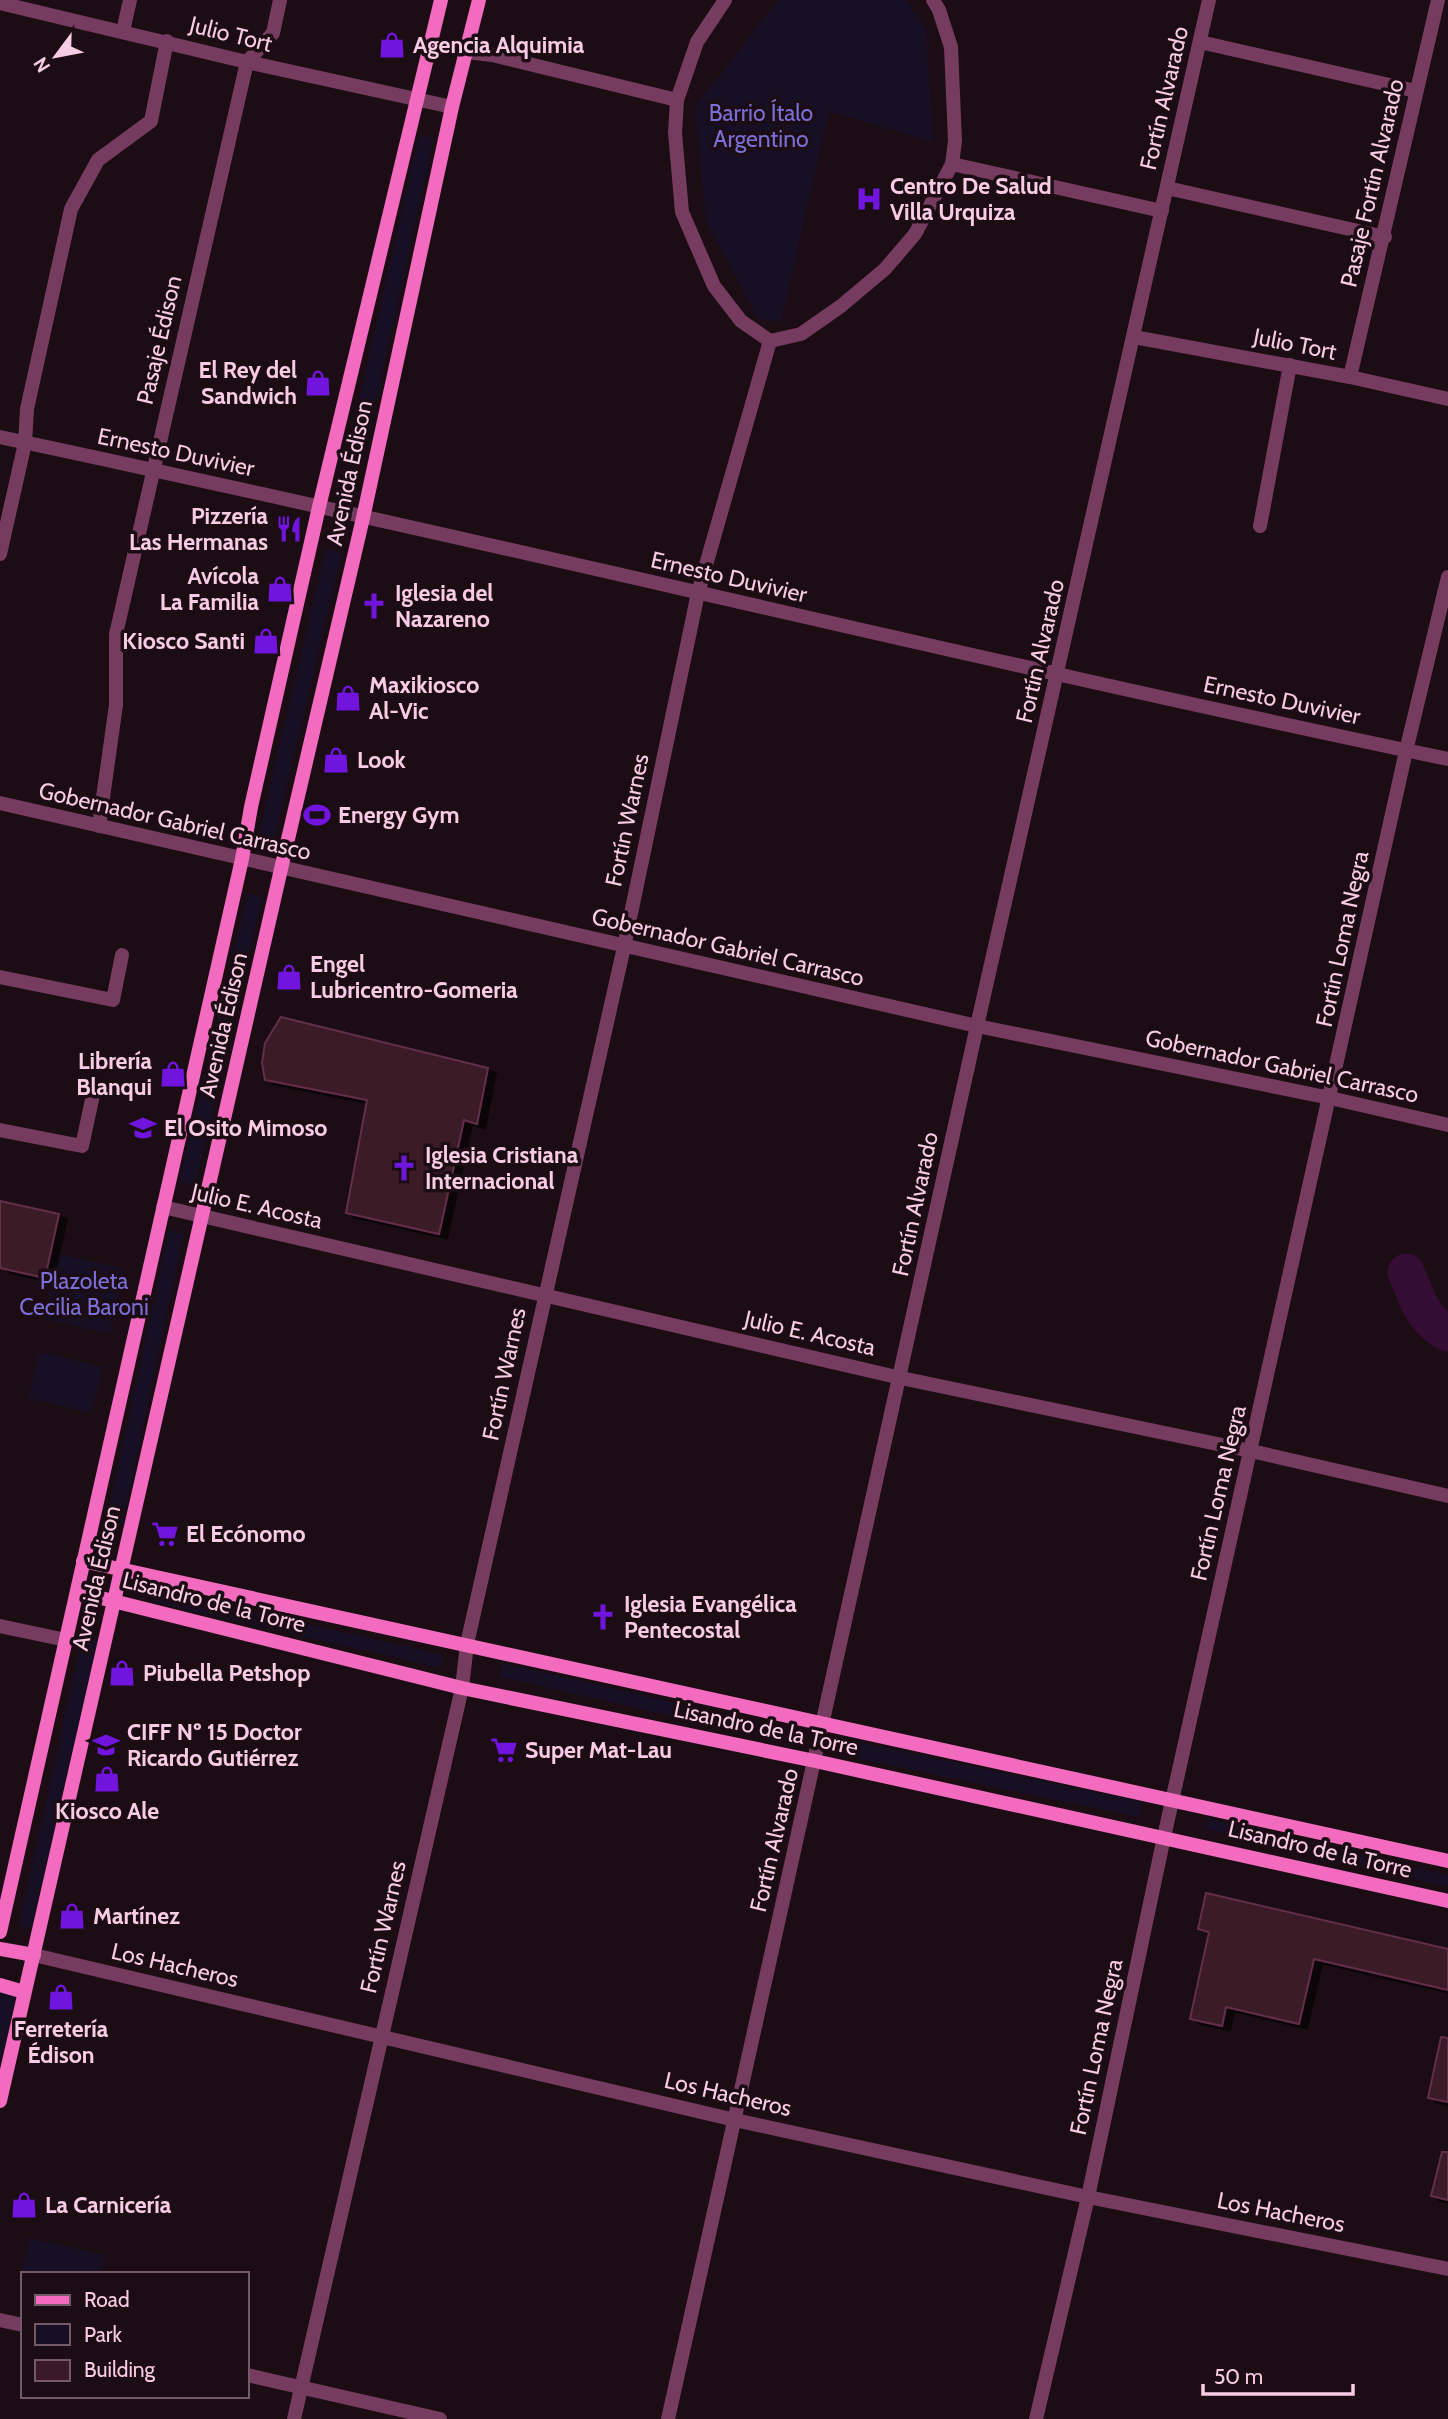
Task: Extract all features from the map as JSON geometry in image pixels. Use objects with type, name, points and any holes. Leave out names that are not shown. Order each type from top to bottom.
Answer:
[{"type":"main road","name":"Avenida Édison","points":[[0,1931],[242,859],[251,807],[441,0]]},
{"type":"main road","name":"Avenida Édison","points":[[0,2101],[363,518],[452,107],[479,0]]},
{"type":"main road","name":"Lisandro de la Torre","points":[[83,1561],[1448,1861]]},
{"type":"main road","name":"Lisandro de la Torre","points":[[77,1591],[462,1688],[815,1760],[1448,1901]]},
{"type":"main road","name":"Los Hacheros","points":[[0,1949],[34,1955]]},
{"type":"main road","points":[[0,1985],[24,1992]]},
{"type":"street","points":[[123,31],[130,0]]},
{"type":"street","name":"Pasaje Édison","points":[[99,826],[116,705],[116,634],[247,62],[273,33],[281,0]]},
{"type":"street","points":[[725,0],[696,42],[677,100],[675,133],[682,212],[714,286],[741,321],[770,341],[801,334],[841,306],[885,269],[915,234],[952,164],[955,141],[951,47],[933,0]]},
{"type":"street","name":"Fortín Alvarado","points":[[668,2419],[977,1026],[1209,0]]},
{"type":"street","name":"Pasaje Fortín Alvarado","points":[[1350,377],[1385,237],[1438,0]]},
{"type":"street","name":"Julio Tort","points":[[0,3],[247,62],[452,107]]},
{"type":"street","points":[[0,554],[25,443],[27,409],[71,209],[99,160],[151,121],[167,41]]},
{"type":"street","points":[[1200,42],[1416,91]]},
{"type":"street","points":[[467,52],[492,55],[677,100]]},
{"type":"street","points":[[952,164],[1162,211]]},
{"type":"street","points":[[1167,188],[1385,237]]},
{"type":"street","name":"Julio Tort","points":[[1134,337],[1290,365],[1448,399]]},
{"type":"street","name":"Fortín Warnes","points":[[294,2419],[462,1688],[467,1644],[624,947],[698,593],[770,341]]},
{"type":"street","points":[[1260,526],[1290,365]]},
{"type":"street","name":"Ernesto Duvivier","points":[[0,437],[153,469],[1058,675],[1448,759]]},
{"type":"street","name":"Fortín Loma Negra","points":[[1036,2419],[1088,2197],[1172,1800],[1406,751],[1448,577]]},
{"type":"street","name":"Gobernador Gabriel Carrasco","points":[[0,803],[977,1026],[1330,1098],[1448,1125]]},
{"type":"street","points":[[0,977],[113,1000],[122,956]]},
{"type":"street","points":[[0,1130],[82,1146],[95,1086]]},
{"type":"street","name":"Julio E. Acosta","points":[[163,1207],[901,1378],[1251,1451],[1448,1496]]},
{"type":"street","points":[[0,1626],[66,1640]]},
{"type":"street","name":"Los Hacheros","points":[[34,1955],[735,2120],[1088,2197],[1448,2269]]},
{"type":"street","points":[[0,2320],[21,2325]]},
{"type":"street","points":[[248,2375],[440,2419]]},
{"type":"green space","name":"Barrio Ítalo Argentino","points":[[778,0],[906,0],[926,29],[933,142],[829,111],[781,322],[758,319],[706,221],[695,107]]},
{"type":"green space","points":[[419,135],[434,138],[363,462],[346,458]]},
{"type":"green space","points":[[326,549],[342,552],[274,841],[258,837]]},
{"type":"green space","points":[[247,894],[263,897],[195,1186],[179,1182]]},
{"type":"green space","points":[[169,1230],[184,1234],[122,1526],[106,1522]]},
{"type":"green space","name":"Plazoleta Cecilia Baroni","points":[[58,1253],[124,1269],[110,1334],[44,1319]]},
{"type":"green space","name":"Plazoleta Cecilia Baroni","points":[[39,1352],[103,1367],[92,1413],[28,1398]]},
{"type":"green space","points":[[154,1589],[444,1655],[441,1668],[152,1602]]},
{"type":"green space","points":[[83,1633],[98,1637],[31,1928],[19,1926]]},
{"type":"green space","points":[[503,1663],[794,1730],[791,1743],[500,1677]]},
{"type":"green space","points":[[853,1741],[1142,1802],[1139,1817],[850,1757]]},
{"type":"green space","points":[[1208,1818],[1448,1875],[1448,1887],[1205,1829]]},
{"type":"green space","points":[[0,1981],[18,1985],[0,2065]]},
{"type":"green space","points":[[29,2238],[105,2255],[101,2272],[22,2272]]},
{"type":"building","name":"Iglesia Cristiana Internacional","points":[[281,1017],[488,1068],[477,1124],[464,1120],[439,1234],[346,1213],[367,1100],[265,1080],[262,1063],[265,1043]]},
{"type":"building","points":[[0,1201],[59,1214],[45,1278],[0,1268]]},
{"type":"building","points":[[1206,1893],[1448,1949],[1448,1990],[1314,1959],[1299,2024],[1226,2007],[1222,2026],[1190,2019],[1209,1932],[1198,1929]]},
{"type":"building","points":[[1441,2037],[1448,2038],[1448,2102],[1428,2098]]},
{"type":"building","points":[[1442,2152],[1448,2152],[1448,2200],[1431,2196]]},
{"type":"waterway","points":[[1406,1272],[1426,1315],[1448,1333]]},
{"type":"place","name":"Agencia Alquimia","points":[[392,45]]},
{"type":"place","name":"Centro De Salud Villa Urquiza","points":[[869,199]]},
{"type":"place","name":"El Rey del Sandwich","points":[[318,383]]},
{"type":"place","name":"Pizzería Las Hermanas","points":[[289,529]]},
{"type":"place","name":"Avícola La Familia","points":[[280,589]]},
{"type":"place","name":"Iglesia del Nazareno","points":[[374,606]]},
{"type":"place","name":"Kiosco Santi","points":[[266,641]]},
{"type":"place","name":"Maxikiosco Al-Vic","points":[[348,698]]},
{"type":"place","name":"Look","points":[[336,760]]},
{"type":"place","name":"Energy Gym","points":[[317,815]]},
{"type":"place","name":"Engel Lubricentro-Gomeria","points":[[289,977]]},
{"type":"place","name":"Librería Blanqui","points":[[173,1074]]},
{"type":"place","name":"El Osito Mimoso","points":[[143,1128]]},
{"type":"place","name":"Iglesia Cristiana Internacional","points":[[404,1168]]},
{"type":"place","name":"El Ecónomo","points":[[165,1534]]},
{"type":"place","name":"Iglesia Evangélica Pentecostal","points":[[603,1617]]},
{"type":"place","name":"Piubella Petshop","points":[[122,1673]]},
{"type":"place","name":"CIFF Nº 15 Doctor Ricardo Gutiérrez","points":[[106,1745]]},
{"type":"place","name":"Super Mat-Lau","points":[[504,1750]]},
{"type":"place","name":"Kiosco Ale","points":[[107,1779]]},
{"type":"place","name":"Martínez","points":[[72,1916]]},
{"type":"place","name":"Ferretería Édison","points":[[61,1997]]},
{"type":"place","name":"La Carnicería","points":[[24,2205]]}]
